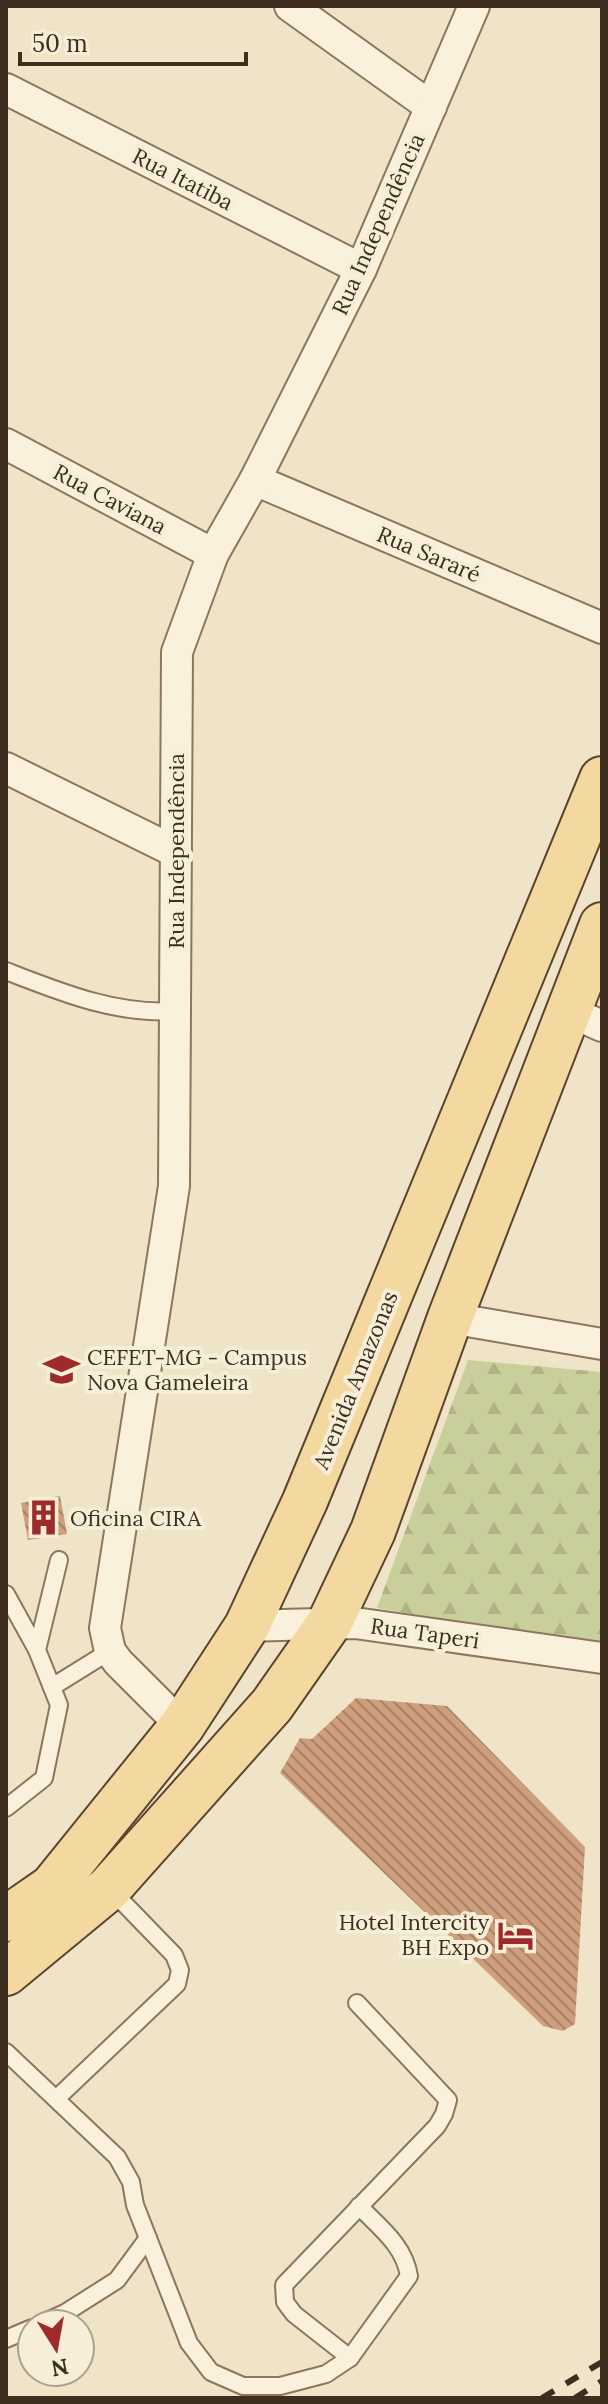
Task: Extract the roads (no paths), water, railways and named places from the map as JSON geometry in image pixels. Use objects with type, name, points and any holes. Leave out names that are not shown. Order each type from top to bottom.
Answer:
[{"type":"main road","name":"Avenida Amazonas","points":[[6,1919],[52,1887],[182,1726],[247,1626],[305,1501],[602,779]]},
{"type":"main road","points":[[6,1973],[109,1888],[272,1705],[330,1622],[373,1531],[450,1318],[585,1018],[602,925]]},
{"type":"street","points":[[290,6],[431,107]]},
{"type":"street","name":"Rua Independência","points":[[110,1651],[105,1628],[174,1186],[177,652],[213,554],[255,480],[361,269],[474,6]]},
{"type":"street","name":"Rua Itatiba","points":[[6,89],[361,269]]},
{"type":"street","name":"Rua Caviana","points":[[6,444],[213,554]]},
{"type":"street","name":"Rua Sararé","points":[[255,480],[602,628]]},
{"type":"street","points":[[6,768],[176,852]]},
{"type":"street","points":[[450,1318],[602,1344]]},
{"type":"street","name":"Rua Taperi","points":[[247,1626],[330,1622],[364,1624],[602,1658]]},
{"type":"street","points":[[110,1651],[182,1726]]},
{"type":"lane","points":[[6,971],[76,998],[152,1012],[175,1011]]},
{"type":"lane","points":[[37,1650],[59,1560]]},
{"type":"lane","points":[[6,1594],[37,1650],[59,1705],[44,1778],[6,1808]]},
{"type":"lane","points":[[52,1687],[110,1651]]},
{"type":"lane","points":[[57,2098],[177,1984],[180,1970],[174,1955],[109,1888]]},
{"type":"lane","points":[[350,2358],[294,2314],[285,2302],[284,2285],[437,2126],[448,2100],[357,2003]]},
{"type":"lane","points":[[6,2052],[117,2157],[131,2182],[135,2205],[189,2343],[211,2372],[243,2386],[280,2386],[326,2374],[350,2358],[409,2276],[401,2251],[359,2206]]},
{"type":"lane","points":[[73,2308],[117,2280],[148,2238]]},
{"type":"railway","points":[[542,2398],[602,2362]]},
{"type":"railway","points":[[575,2398],[602,2381]]},
{"type":"place","name":"CEFET-MG - Campus Nova Gameleira","points":[[61,1370]]},
{"type":"place","name":"Oficina CIRA","points":[[44,1518]]},
{"type":"place","name":"Hotel Intercity BH Expo","points":[[515,1935]]}]
